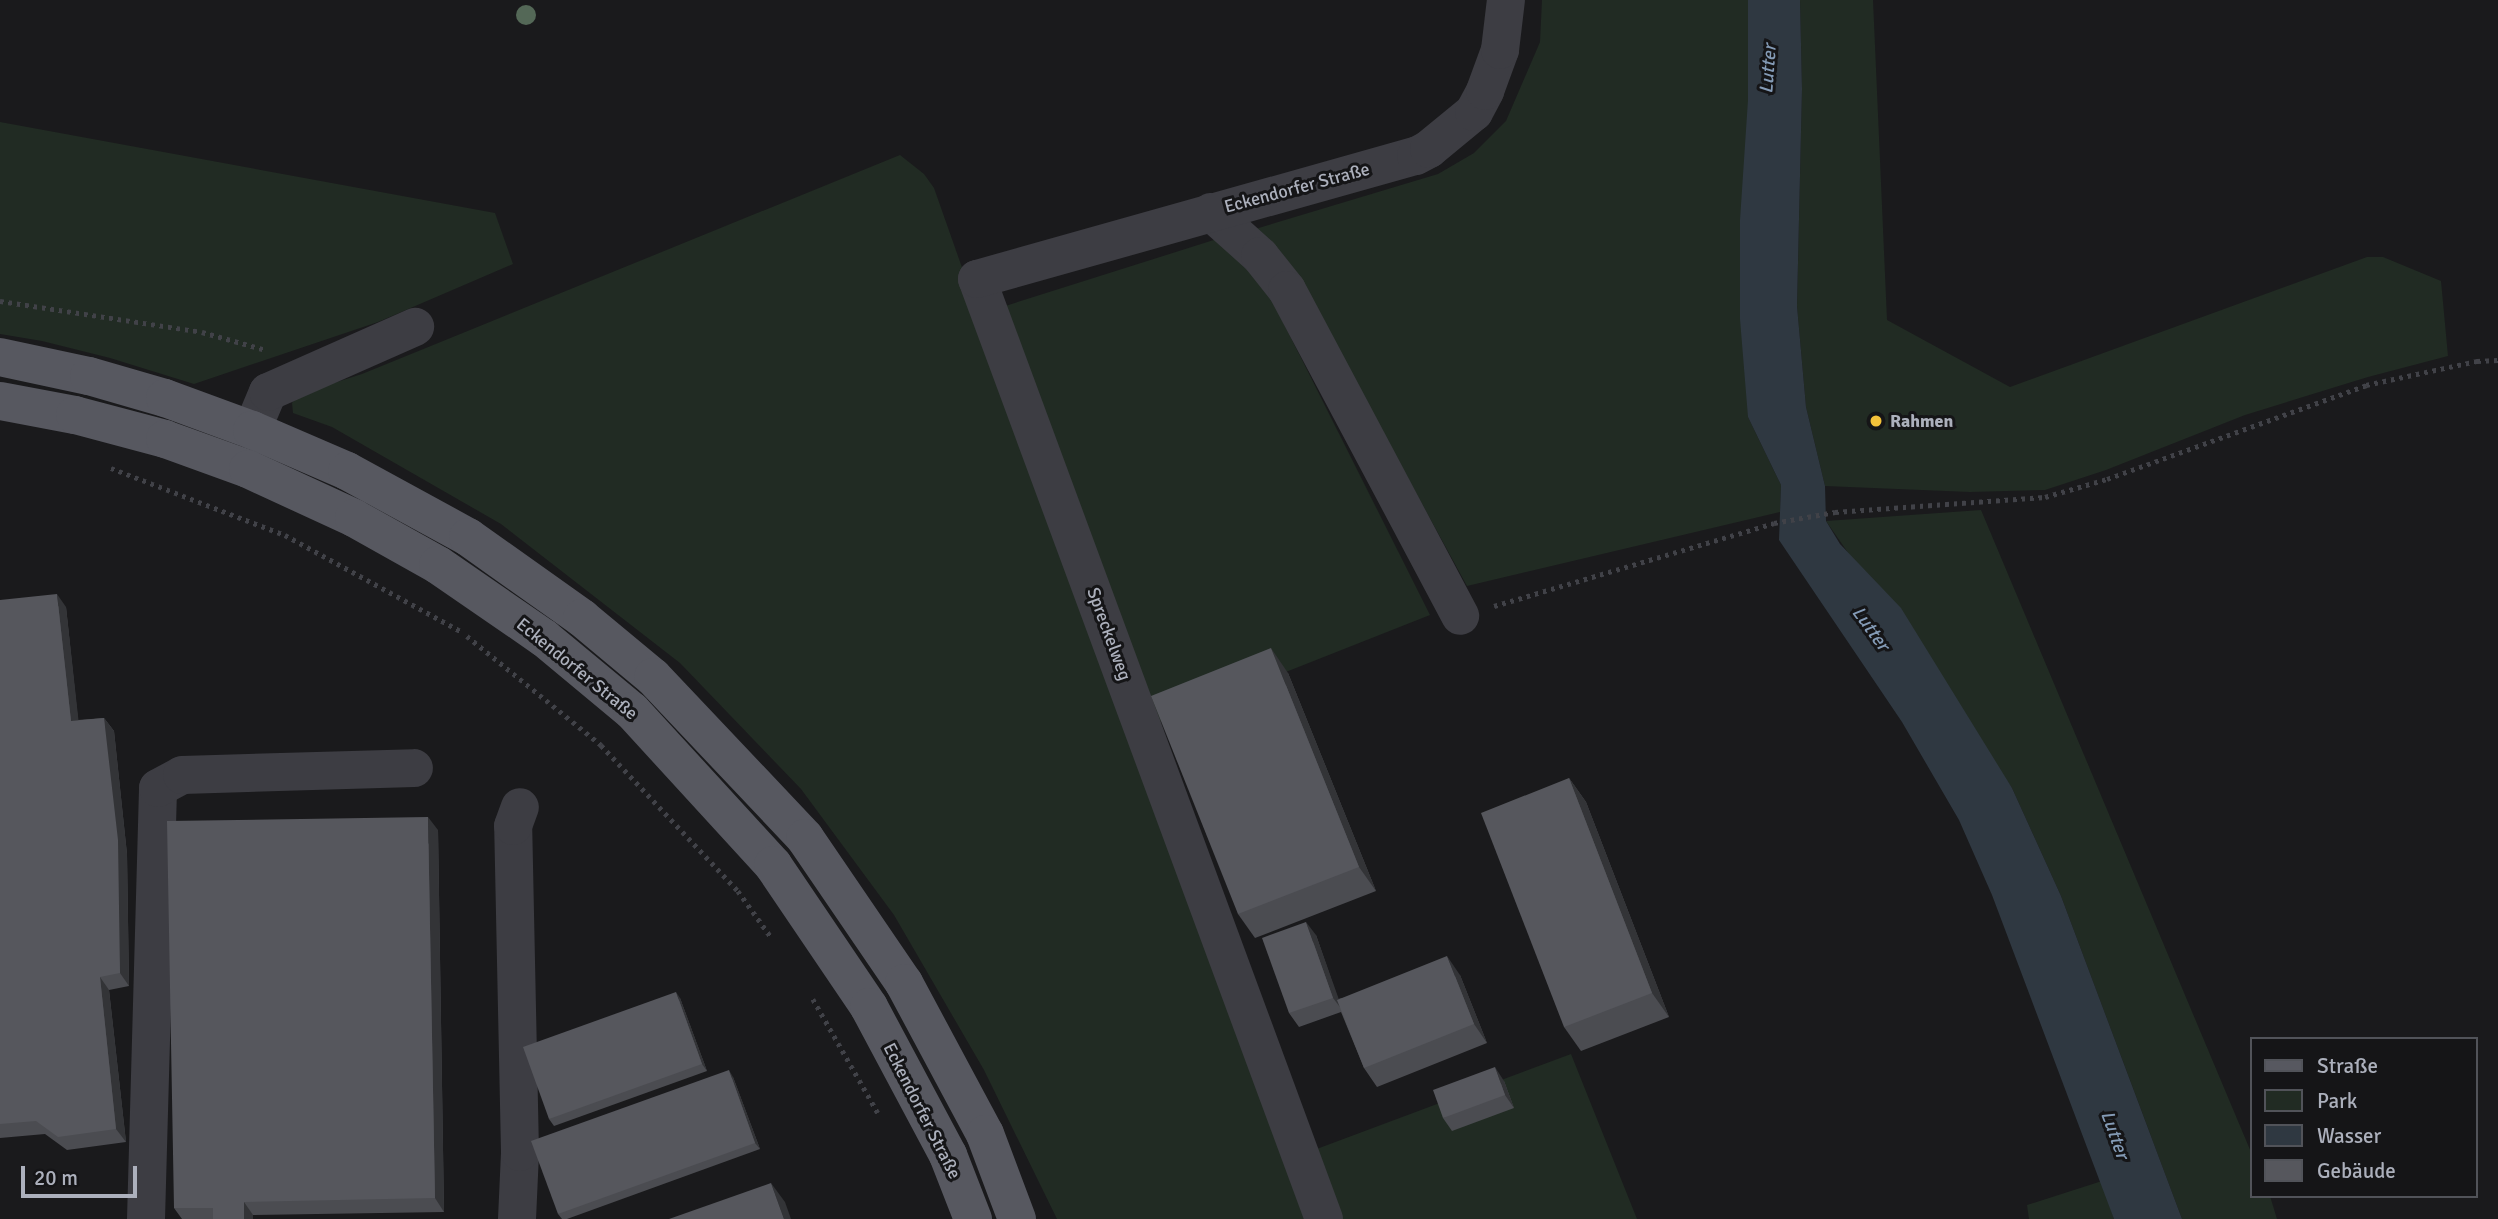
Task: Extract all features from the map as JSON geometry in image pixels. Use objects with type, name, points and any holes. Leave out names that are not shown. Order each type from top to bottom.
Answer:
[{"type":"main road","points":[[0,357],[127,387],[252,430],[347,471],[468,537],[582,618],[653,677],[805,838],[897,972],[985,1134],[1017,1219]]},
{"type":"main road","name":"Eckendorfer Straße","points":[[0,401],[75,415],[165,439],[248,469],[354,518],[438,565],[544,638],[632,711],[773,865],[869,1007],[948,1155],[973,1219]]},
{"type":"street","name":"Eckendorfer Straße","points":[[1211,212],[1416,156],[1429,149],[1474,112],[1485,91],[1500,50],[1506,0]]},
{"type":"street","name":"Eckendorfer Straße","points":[[1211,212],[1260,256],[1287,290],[1460,616]]},
{"type":"street","name":"Spreckelweg","points":[[1211,212],[977,279],[1324,1219]]},
{"type":"street","points":[[252,430],[268,392],[415,327]]},
{"type":"street","points":[[146,1219],[158,788],[182,775],[414,768]]},
{"type":"street","points":[[517,1219],[520,1152],[513,826],[520,807]]},
{"type":"path","points":[[0,301],[202,332],[324,367]]},
{"type":"path","points":[[1460,616],[1774,523],[1835,512],[2045,497],[2107,479],[2366,385],[2477,361],[2498,360]]},
{"type":"path","points":[[103,465],[285,535],[463,633],[601,745],[738,891],[776,944]]},
{"type":"path","points":[[813,998],[882,1120]]},
{"type":"green space","points":[[1542,0],[1748,0],[1748,417],[1781,485],[1780,512],[1467,586],[1293,268],[1252,230],[1438,174],[1474,153],[1506,121],[1540,42]]},
{"type":"green space","points":[[1800,0],[1873,0],[1887,320],[2010,387],[2367,257],[2383,257],[2441,281],[2448,356],[2368,377],[2245,415],[2106,470],[2045,490],[1970,492],[1825,486],[1806,407],[1797,306],[1802,89]]},
{"type":"green space","points":[[0,122],[495,213],[513,264],[378,322],[194,384],[110,358],[42,341],[0,334]]},
{"type":"green space","points":[[900,155],[924,174],[934,188],[1008,398],[1320,1219],[1057,1219],[984,1070],[894,915],[801,789],[680,663],[501,524],[332,427],[293,413],[292,403],[299,394],[362,374]]},
{"type":"green space","points":[[1220,238],[1258,272],[1430,615],[1154,724],[999,308]]},
{"type":"green space","points":[[1981,510],[2250,1150],[2250,1198],[2271,1198],[2277,1219],[2182,1219],[2061,896],[2012,788],[1826,521]]},
{"type":"green space","points":[[1571,1054],[1637,1219],[1337,1219],[1314,1150]]},
{"type":"green space","points":[[2102,1181],[2114,1219],[2029,1219],[2027,1205]]},
{"type":"water","name":"Lutter","points":[[1748,0],[1800,0],[1802,89],[1797,306],[1806,407],[1825,486],[1826,521],[1840,544],[1901,608],[2012,788],[2061,896],[2182,1219],[2114,1219],[1992,895],[1959,820],[1902,722],[1779,540],[1781,485],[1748,417],[1740,319],[1740,220],[1748,100]]},
{"type":"building","points":[[57,594],[71,721],[104,718],[118,840],[120,973],[100,977],[116,1129],[58,1137],[36,1121],[0,1124],[0,600]]},
{"type":"building","points":[[1271,648],[1359,867],[1238,914],[1151,696]]},
{"type":"building","points":[[1569,778],[1652,993],[1564,1027],[1481,813]]},
{"type":"building","points":[[428,817],[435,1198],[244,1202],[244,1219],[213,1219],[213,1208],[174,1208],[167,821]]},
{"type":"building","points":[[1306,922],[1333,998],[1289,1013],[1262,938]]},
{"type":"building","points":[[1447,956],[1474,1024],[1364,1068],[1337,1000]]},
{"type":"building","points":[[676,992],[702,1064],[549,1119],[523,1047]]},
{"type":"building","points":[[1495,1067],[1505,1095],[1443,1118],[1433,1090]]},
{"type":"building","points":[[729,1070],[755,1143],[558,1214],[531,1141]]},
{"type":"building","points":[[771,1183],[784,1219],[669,1219]]},
{"type":"place","name":"Rahmen","points":[[1876,421]]}]
